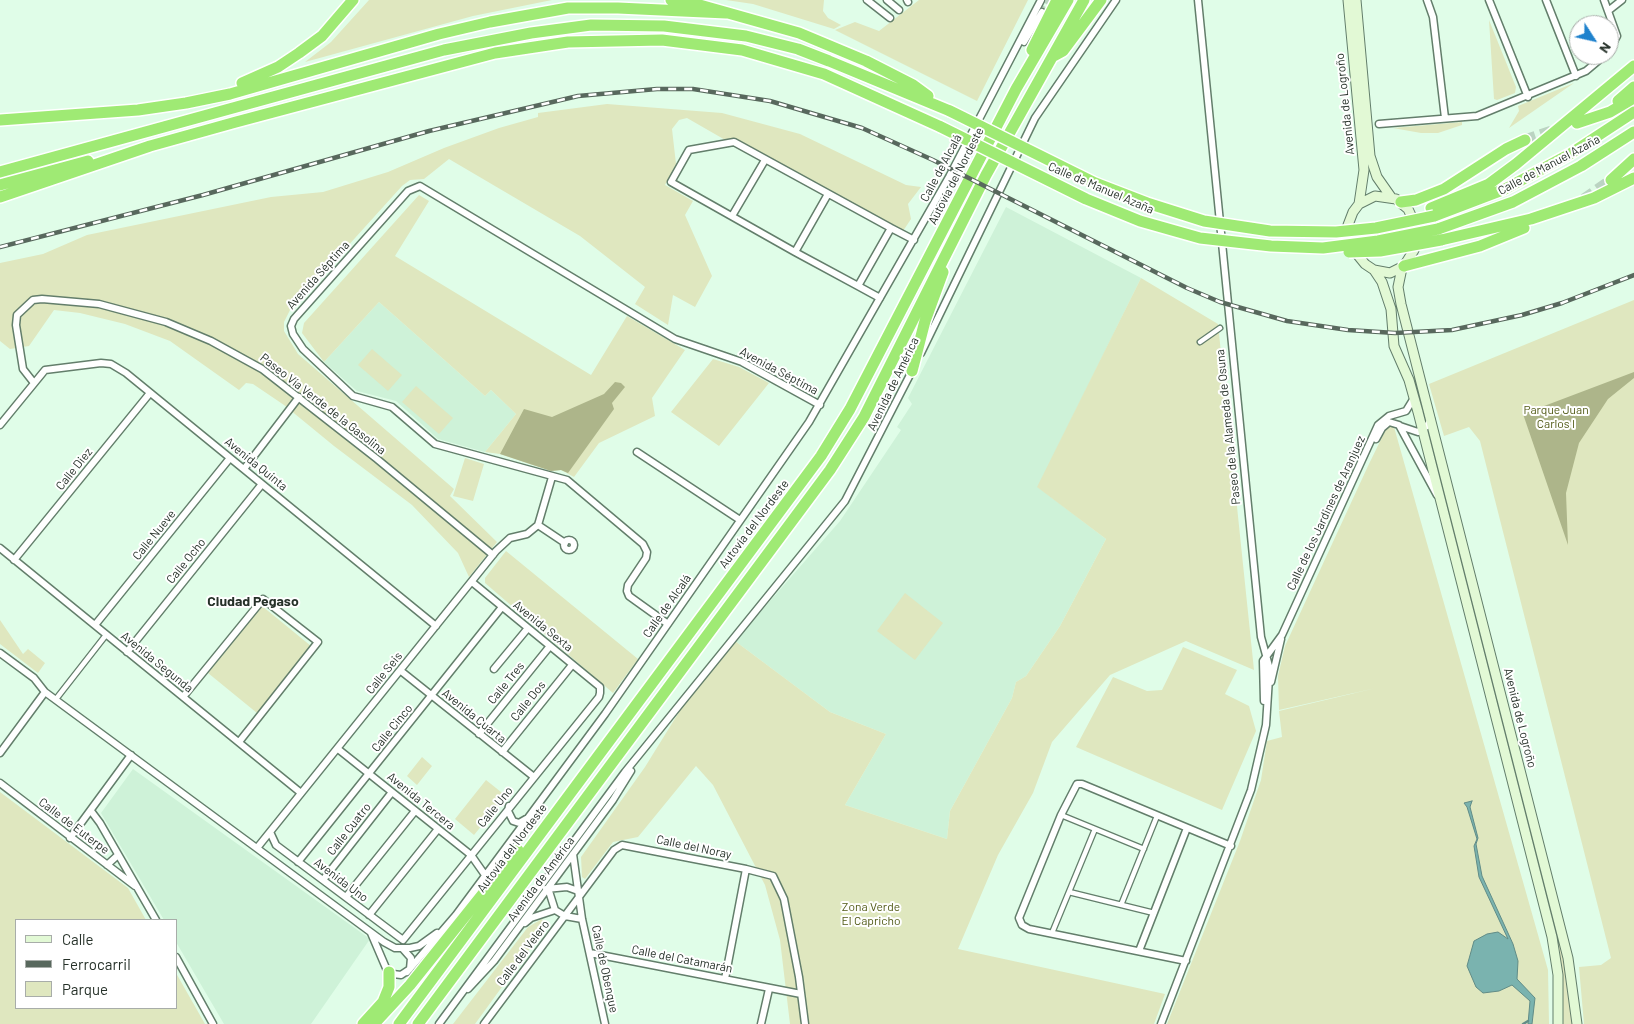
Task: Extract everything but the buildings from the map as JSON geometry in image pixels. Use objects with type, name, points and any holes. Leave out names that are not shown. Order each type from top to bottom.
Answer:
[{"type":"highway","points":[[186,103],[253,79],[278,67],[322,36],[353,0]]},
{"type":"highway","points":[[671,0],[696,4],[799,33],[858,57],[913,84],[939,105]]},
{"type":"highway","points":[[1016,89],[1037,37],[1057,0]]},
{"type":"highway","name":"Autovía del Nordeste","points":[[399,1024],[821,456],[850,409],[1016,89],[1068,0]]},
{"type":"highway","name":"Autovía del Nordeste","points":[[418,1024],[830,470],[864,417],[986,175],[1084,0]]},
{"type":"highway","points":[[1050,58],[1063,51],[1101,0]]},
{"type":"highway","points":[[0,120],[59,114],[138,110],[186,103],[230,94],[439,34],[529,14],[568,8],[618,8],[726,13]]},
{"type":"highway","points":[[0,172],[444,50],[531,33],[591,25],[664,26],[746,36],[822,58],[939,105]]},
{"type":"highway","name":"Calle de Manuel Azaña","points":[[150,146],[495,53],[568,42],[662,40],[711,45],[792,63],[854,86],[1086,199],[1140,221],[1173,231],[1225,242],[1323,248],[1339,252],[1380,251],[1440,234],[1513,202],[1581,166],[1634,132]]},
{"type":"highway","points":[[1433,212],[1488,184],[1516,164],[1634,66]]},
{"type":"highway","points":[[1591,118],[1608,109],[1634,87]]},
{"type":"highway","points":[[1577,123],[1610,112],[1634,98]]},
{"type":"highway","name":"Calle de Manuel Azaña","points":[[939,105],[1095,183],[1180,214],[1228,225],[1297,233],[1376,228],[1505,189],[1570,154],[1634,112]]},
{"type":"highway","points":[[0,113],[27,111],[59,114]]},
{"type":"highway","points":[[1396,199],[1416,200],[1444,189],[1506,149],[1525,140]]},
{"type":"highway","points":[[0,185],[150,146]]},
{"type":"highway","points":[[0,197],[150,146]]},
{"type":"highway","points":[[1611,180],[1634,159]]},
{"type":"highway","points":[[1440,234],[1531,219],[1594,198],[1634,178]]},
{"type":"highway","points":[[1403,267],[1480,246],[1524,228]]},
{"type":"highway","points":[[912,371],[922,330],[941,281],[950,248]]},
{"type":"highway","points":[[374,1024],[410,985],[510,861],[697,612],[713,602]]},
{"type":"highway","points":[[363,1024],[383,1002],[389,987],[387,968]]},
{"type":"highway","points":[[426,1024],[436,1000]]},
{"type":"main road","name":"Avenida de Logroño","points":[[1348,0],[1364,156],[1365,177],[1359,204]]},
{"type":"main road","name":"Avenida de Logroño","points":[[1356,0],[1370,156],[1377,177],[1396,199]]},
{"type":"main road","points":[[1376,196],[1396,199],[1413,217],[1416,232],[1414,250],[1403,267],[1390,273],[1374,270],[1359,257],[1349,237],[1348,225],[1359,204],[1376,196]]},
{"type":"main road","name":"Avenida de Logroño","points":[[1403,267],[1398,287],[1568,958],[1576,1024]]},
{"type":"main road","name":"Avenida de Logroño","points":[[1374,270],[1386,292],[1391,310],[1394,346],[1414,398],[1552,937],[1558,976],[1558,1024]]},
{"type":"street","points":[[867,0],[890,18]]},
{"type":"street","points":[[887,0],[899,10]]},
{"type":"street","name":"Calle de Alcalá","points":[[407,972],[456,914],[527,819],[668,624],[820,405],[914,240],[1041,0]]},
{"type":"street","name":"Avenida de América","points":[[439,1024],[524,907],[644,749],[845,501],[912,371],[1035,118],[1116,0]]},
{"type":"street","name":"Paseo de la Alameda de Osuna","points":[[1162,1024],[1251,790],[1267,712],[1269,666],[1261,638],[1198,0]]},
{"type":"street","points":[[1427,0],[1433,17],[1444,118]]},
{"type":"street","points":[[1489,0],[1528,97]]},
{"type":"street","points":[[1546,0],[1576,76]]},
{"type":"street","points":[[1604,0],[1609,15]]},
{"type":"street","points":[[1608,11],[1622,0]]},
{"type":"street","name":"Calle de Alcalá","points":[[986,106],[1042,12]]},
{"type":"street","points":[[1379,124],[1477,116],[1576,76],[1593,65]]},
{"type":"street","points":[[880,298],[671,182],[689,150],[734,142],[914,240]]},
{"type":"street","points":[[732,216],[765,160]]},
{"type":"street","name":"Avenida Séptima","points":[[668,624],[630,596],[627,591],[628,585],[646,558],[647,552],[643,544],[567,480],[431,442],[392,407],[353,396],[304,349],[293,334],[291,326],[298,314],[408,191],[417,186],[675,338],[742,362],[820,405]]},
{"type":"street","points":[[795,252],[828,194]]},
{"type":"street","points":[[858,286],[891,228]]},
{"type":"street","name":"Paseo Vía Verde de la Gasolina","points":[[34,383],[23,369],[19,354],[16,325],[17,315],[22,308],[33,300],[42,298],[99,304],[166,322],[239,355],[299,397],[493,555]]},
{"type":"street","points":[[1200,342],[1220,328]]},
{"type":"street","name":"Avenida Quinta","points":[[34,383],[45,370],[101,362],[111,364],[150,393],[436,626]]},
{"type":"street","points":[[0,425],[34,383]]},
{"type":"street","name":"Calle Diez","points":[[14,560],[150,393]]},
{"type":"street","points":[[244,469],[299,397]]},
{"type":"street","name":"Calle de los Jardines de Aranjuez","points":[[1266,657],[1282,635],[1378,425],[1389,416],[1400,414],[1411,406],[1414,398]]},
{"type":"street","points":[[1364,459],[1389,422],[1418,432],[1431,419]]},
{"type":"street","name":"Avenida de Logroño","points":[[1399,425],[1440,500]]},
{"type":"street","points":[[638,452],[740,520]]},
{"type":"street","name":"Calle Nueve","points":[[95,625],[230,458]]},
{"type":"street","points":[[552,477],[538,525],[565,542]]},
{"type":"street","name":"Calle Ocho","points":[[128,652],[262,484]]},
{"type":"street","name":"Calle Seis","points":[[257,848],[493,555],[510,538],[528,534],[538,525]]},
{"type":"street","name":"Avenida Segunda","points":[[0,548],[301,793]]},
{"type":"street","name":"Avenida Sexta","points":[[472,582],[600,687]]},
{"type":"street","points":[[183,697],[264,599],[318,642],[239,742]]},
{"type":"street","name":"Calle Cinco","points":[[298,862],[502,608]]},
{"type":"street","points":[[494,670],[528,628]]},
{"type":"street","points":[[56,700],[106,635]]},
{"type":"street","name":"Calle de los Jardines de Aranjuez","points":[[1268,694],[1282,635]]},
{"type":"street","name":"Calle Tres","points":[[479,734],[550,646]]},
{"type":"street","points":[[0,653],[34,678],[45,692],[370,931],[412,958],[412,964],[407,972],[397,975],[387,968],[370,931]]},
{"type":"street","points":[[1266,657],[1262,670],[1267,712]]},
{"type":"street","name":"Calle Dos","points":[[502,752],[572,665]]},
{"type":"street","name":"Avenida Cuarta","points":[[401,671],[534,777]]},
{"type":"street","name":"Calle Uno","points":[[403,940],[599,697],[600,687]]},
{"type":"street","points":[[0,753],[45,692]]},
{"type":"street","name":"Avenida Tercera","points":[[338,749],[471,855],[486,875]]},
{"type":"street","name":"Avenida de América","points":[[445,1014],[494,961],[612,800],[644,749]]},
{"type":"street","points":[[70,838],[131,755]]},
{"type":"street","name":"Calle de Euterpe","points":[[0,783],[135,886]]},
{"type":"street","points":[[1186,962],[1029,929],[1022,925],[1019,918],[1061,815],[1077,784],[1231,846]]},
{"type":"street","name":"Calle Cuatro","points":[[323,880],[392,792]]},
{"type":"street","points":[[510,805],[508,811],[513,821],[519,823],[527,819]]},
{"type":"street","name":"Calle de Euterpe","points":[[91,811],[155,919]]},
{"type":"street","points":[[346,897],[415,811]]},
{"type":"street","points":[[1061,815],[1144,849]]},
{"type":"street","points":[[1121,905],[1156,816]]},
{"type":"street","points":[[1139,951],[1187,828]]},
{"type":"street","points":[[368,915],[438,829]]},
{"type":"street","points":[[1052,933],[1095,829]]},
{"type":"street","name":"Avenida Uno","points":[[270,832],[276,845],[403,940]]},
{"type":"street","name":"Calle del Noray","points":[[579,893],[614,850],[622,844],[746,869],[725,979]]},
{"type":"street","name":"Calle de Obenque","points":[[573,854],[582,919],[605,1024]]},
{"type":"street","points":[[107,865],[118,855]]},
{"type":"street","points":[[746,869],[768,874],[776,879],[784,899],[805,1024]]},
{"type":"street","points":[[515,932],[530,918],[555,910],[548,888],[551,872]]},
{"type":"street","points":[[524,907],[548,888],[567,887],[579,893]]},
{"type":"street","points":[[1069,892],[1154,913]]},
{"type":"street","name":"Calle del Velero","points":[[484,1024],[565,916],[579,893]]},
{"type":"street","name":"Calle de Obenque","points":[[555,910],[565,916],[582,919]]},
{"type":"street","name":"Calle de Alcalá","points":[[399,949],[419,946],[434,936],[456,914]]},
{"type":"street","points":[[387,968],[387,955],[399,949]]},
{"type":"street","name":"Calle del Catamarán","points":[[590,953],[801,994]]},
{"type":"street","points":[[178,961],[213,1024]]},
{"type":"street","points":[[762,1024],[769,988]]},
{"type":"shaded area","points":[[1006,207],[1141,278],[1038,487],[1106,539],[1060,626],[1026,676],[1016,682],[1012,698],[950,811],[947,839],[845,805],[886,734],[830,712],[735,641],[840,521],[901,430],[897,427],[912,404],[908,398]]},
{"type":"shaded area","points":[[379,302],[485,396],[491,390],[516,414],[485,452],[438,439],[396,401],[357,391],[324,362]]},
{"type":"shaded area","points":[[133,769],[370,939],[311,1024],[224,1024],[178,945],[178,919],[163,919],[101,813]]},
{"type":"green space","points":[[369,0],[552,0],[473,16],[305,62],[331,42]]},
{"type":"green space","points":[[726,0],[824,0],[823,11],[828,18],[841,25],[834,29],[753,4]]},
{"type":"green space","points":[[919,0],[1028,0],[977,101],[835,30],[855,22],[879,31]]},
{"type":"green space","points":[[1489,20],[1516,87],[1515,93],[1497,100],[1494,99]]},
{"type":"green space","points":[[1574,83],[1509,128],[1519,111],[1518,106]]},
{"type":"green space","points":[[607,104],[722,113],[800,134],[906,185],[921,187],[908,204],[911,219],[903,231],[727,141],[687,118],[679,120],[672,129],[676,164],[665,185],[693,201],[685,215],[712,276],[695,307],[673,295],[668,325],[635,304],[645,287],[580,236],[449,159],[424,179],[410,180],[402,186],[290,310],[284,322],[284,331],[298,354],[454,489],[450,496],[497,542],[469,577],[458,553],[412,505],[334,446],[284,405],[253,384],[246,383],[239,390],[170,341],[125,324],[80,313],[54,310],[29,346],[10,349],[0,341],[0,263],[43,254],[87,235],[271,197],[323,192],[388,172],[444,148],[499,128],[538,117],[538,113]]},
{"type":"green space","points":[[1462,122],[1462,125],[1438,133],[1421,133],[1393,128]]},
{"type":"green space","points":[[419,195],[429,201],[395,256],[591,375],[627,316],[685,350],[652,398],[655,416],[599,443],[574,477],[561,470],[551,471],[500,454],[485,452],[516,414],[491,390],[485,396],[379,302],[324,362],[302,333],[304,323]]},
{"type":"green space","name":"Zona Verde El Capricho","points":[[1141,278],[1218,324],[1254,670],[1186,641],[1110,675],[1052,742],[1033,793],[998,855],[958,949],[1165,994],[1154,1024],[790,1024],[780,940],[765,885],[713,785],[696,766],[638,837],[613,842],[585,879],[582,877],[581,857],[645,767],[684,704],[735,641],[830,712],[886,734],[845,805],[947,839],[950,811],[1012,698],[1016,682],[1026,676],[1060,626],[1106,539],[1037,487]]},
{"type":"green space","name":"Parque Juan Carlos I","points":[[1634,300],[1634,1024],[1584,1024],[1579,967],[1601,965],[1611,958],[1480,441],[1469,427],[1444,436],[1429,384]]},
{"type":"green space","points":[[372,349],[402,375],[388,391],[358,365]]},
{"type":"green space","points":[[713,359],[739,367],[769,383],[719,446],[671,412]]},
{"type":"green space","points":[[1634,372],[1634,378],[1608,399],[1579,443],[1566,493],[1568,545],[1523,414]]},
{"type":"green space","points":[[615,382],[621,383],[625,387],[612,403],[614,409],[568,473],[561,470],[551,471],[500,454],[524,409],[552,417],[604,394]]},
{"type":"green space","points":[[416,386],[453,418],[439,434],[402,402]]},
{"type":"green space","points":[[1391,425],[1394,427],[1548,970],[1549,1024],[1167,1024],[1240,841],[1261,780],[1267,741],[1282,737],[1279,711],[1376,688],[1279,710],[1278,676],[1285,646],[1368,466],[1387,427]]},
{"type":"green space","points":[[1429,431],[1564,959],[1573,1024],[1562,1024],[1562,975]]},
{"type":"green space","points":[[465,458],[484,464],[473,501],[453,496]]},
{"type":"green space","points":[[506,551],[638,659],[613,693],[485,583],[485,578]]},
{"type":"green space","points":[[905,593],[943,623],[915,660],[877,631]]},
{"type":"green space","points":[[262,606],[311,646],[257,713],[208,673]]},
{"type":"green space","points":[[0,620],[23,654],[28,649],[45,663],[38,673],[0,644]]},
{"type":"green space","points":[[1183,647],[1237,670],[1225,694],[1249,706],[1256,731],[1222,810],[1076,747],[1113,677],[1147,691],[1162,690]]},
{"type":"green space","points":[[422,757],[432,766],[417,785],[407,776]]},
{"type":"green space","points":[[486,780],[506,796],[474,835],[455,819]]},
{"type":"green space","points":[[0,792],[128,888],[145,919],[15,919],[15,1009],[178,1009],[178,977],[205,1024],[0,1024]]},
{"type":"green space","points":[[542,919],[547,925],[475,1024],[453,1024],[528,927]]},
{"type":"water","points":[[1472,801],[1470,807],[1478,838],[1476,844],[1482,876],[1513,944],[1518,961],[1517,979],[1535,998],[1532,1024],[1528,1024],[1530,1001],[1512,985],[1499,991],[1483,993],[1476,987],[1467,966],[1474,941],[1487,934],[1498,932],[1508,939],[1479,877],[1474,846],[1477,839],[1464,803]]},
{"type":"waterway","points":[[1523,1024],[1528,1021]]},
{"type":"tunnel","points":[[1042,12],[1050,0]]},
{"type":"tunnel","points":[[1525,140],[1558,129]]},
{"type":"tunnel","points":[[1584,199],[1611,180]]},
{"type":"railway","points":[[0,247],[203,195],[429,131],[578,96],[657,89],[693,89],[770,101],[862,128],[933,160],[1187,288],[1220,302],[1287,321],[1348,330],[1395,333],[1452,330],[1522,315],[1562,303],[1634,275]]},
{"type":"district","name":"Ciudad Pegaso","points":[[253,601]]}]
